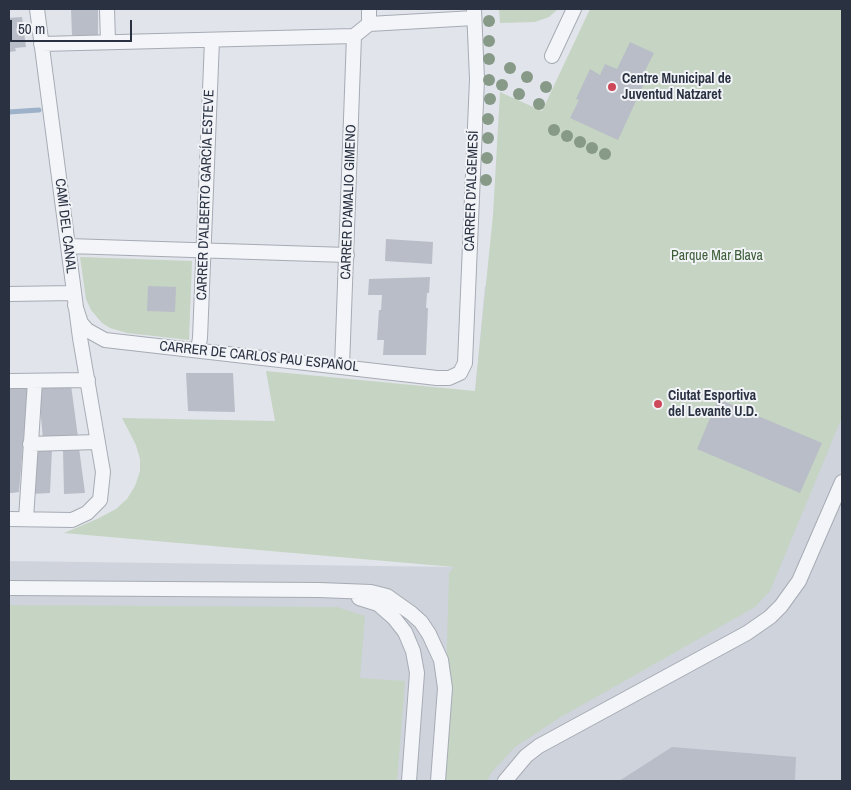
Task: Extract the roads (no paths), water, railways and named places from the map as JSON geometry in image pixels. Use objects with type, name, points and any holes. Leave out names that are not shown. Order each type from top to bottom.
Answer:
[{"type":"street","name":"CAMÍ DEL CANAL","points":[[26,519],[72,520],[87,513],[100,500],[103,472],[75,299],[37,9]]},
{"type":"street","points":[[107,9],[108,42]]},
{"type":"street","points":[[369,24],[370,9]]},
{"type":"street","points":[[552,56],[574,9]]},
{"type":"street","points":[[41,44],[354,36],[369,24],[474,13]]},
{"type":"street","name":"CARRER D'ALGEMESÍ","points":[[460,373],[465,363],[476,108],[477,70],[474,13]]},
{"type":"street","name":"CARRER D'AMALIO GIMENO","points":[[342,367],[354,36]]},
{"type":"street","name":"CARRER D'ALBERTO GARCÍA ESTEVE","points":[[198,350],[212,40]]},
{"type":"street","points":[[68,246],[347,255]]},
{"type":"street","points":[[9,294],[75,299]]},
{"type":"street","name":"CARRER DE CARLOS PAU ESPAÑOL","points":[[75,299],[82,323],[87,330],[105,340],[437,378],[449,378],[460,373]]},
{"type":"street","points":[[9,381],[88,380]]},
{"type":"street","points":[[9,519],[26,519],[35,381]]},
{"type":"street","points":[[30,444],[97,442]]},
{"type":"street","points":[[505,781],[526,756],[539,746],[747,633],[770,617],[799,582],[842,482]]},
{"type":"street","points":[[9,588],[319,590],[371,592],[387,596],[421,622],[441,660],[445,688],[438,781]]},
{"type":"street","points":[[319,590],[378,604],[394,618],[410,641],[417,673],[409,781]]},
{"type":"waterway","points":[[9,112],[39,110]]},
{"type":"place","name":"Centre Municipal de Juventud Natzaret","points":[[612,87]]},
{"type":"place","name":"Ciutat Esportiva del Levante U.D.","points":[[658,404]]},
{"type":"park label","name":"Parque Mar Blava","points":[[717,256]]}]
